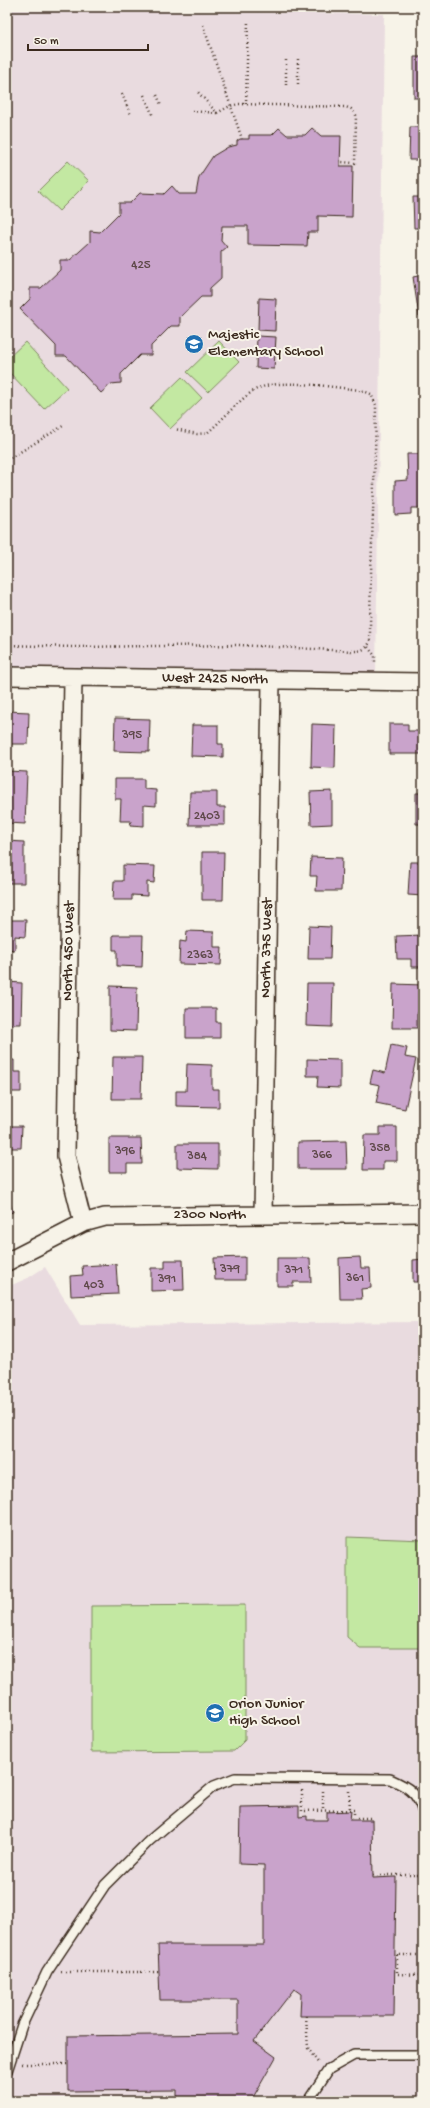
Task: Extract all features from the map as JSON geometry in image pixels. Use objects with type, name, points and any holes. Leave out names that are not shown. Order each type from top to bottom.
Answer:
[{"type":"street","name":"West 2425 North","points":[[7,676],[423,682]]},
{"type":"street","name":"North 450 West","points":[[73,677],[66,1156],[83,1223]]},
{"type":"street","name":"North 375 West","points":[[263,1215],[271,680]]},
{"type":"street","name":"2300 North","points":[[7,1262],[83,1223],[105,1217],[423,1213]]},
{"type":"lane","points":[[7,2071],[22,2025],[47,1972],[105,1886],[149,1841],[214,1786],[235,1778],[390,1779],[406,1786],[419,1799],[423,1812]]},
{"type":"lane","points":[[308,2101],[328,2069],[354,2055],[423,2055]]},
{"type":"path","points":[[246,104],[248,20]]},
{"type":"path","points":[[203,25],[242,139]]},
{"type":"path","points":[[286,59],[286,85]]},
{"type":"path","points":[[298,59],[298,85]]},
{"type":"path","points":[[197,91],[216,113]]},
{"type":"path","points":[[122,94],[131,115]]},
{"type":"path","points":[[144,95],[153,116]]},
{"type":"path","points":[[157,96],[161,105]]},
{"type":"path","points":[[192,111],[216,113],[230,106],[246,104],[346,107],[351,109],[356,115],[355,163],[341,162]]},
{"type":"path","points":[[7,645],[73,647],[238,645],[352,652],[362,651],[368,647],[370,642],[370,586],[375,488],[376,405],[371,394],[361,390],[294,384],[272,384],[255,390],[207,433],[197,434],[175,429]]},
{"type":"path","points":[[7,460],[63,426]]},
{"type":"path","points":[[368,647],[374,656],[374,662]]},
{"type":"path","points":[[323,1787],[323,1810]]},
{"type":"path","points":[[349,1787],[350,1810]]},
{"type":"path","points":[[302,1788],[302,1811],[354,1810],[354,1818],[371,1818]]},
{"type":"path","points":[[373,1875],[418,1875]]},
{"type":"path","points":[[417,1955],[397,1954],[397,1974],[418,1975]]},
{"type":"path","points":[[55,1972],[159,1972]]},
{"type":"path","points":[[306,2016],[308,2048],[318,2063]]},
{"type":"path","points":[[15,2064],[68,2064]]},
{"type":"shaded area","name":"Majestic Elementary School","points":[[7,10],[384,14],[376,679],[7,674]]},
{"type":"shaded area","name":"Orion Junior High School","points":[[45,1267],[80,1325],[423,1322],[423,2101],[7,2101],[7,1287],[28,1278]]},
{"type":"green space","points":[[68,161],[89,181],[59,211],[38,191]]},
{"type":"green space","points":[[219,341],[239,362],[208,392],[187,372]]},
{"type":"green space","points":[[25,342],[67,388],[44,409],[7,370],[7,359]]},
{"type":"green space","points":[[182,377],[202,398],[170,429],[150,408]]},
{"type":"green space","points":[[347,1537],[423,1540],[423,1648],[360,1648],[347,1637]]},
{"type":"green space","points":[[245,1605],[245,1740],[234,1751],[91,1752],[91,1606]]},
{"type":"building","points":[[414,57],[423,57],[423,98],[414,98]]},
{"type":"building","points":[[410,127],[423,127],[423,160],[409,160]]},
{"type":"building","name":"Majestic Elementary School","points":[[279,128],[287,135],[305,135],[312,128],[321,136],[341,136],[340,166],[353,166],[352,217],[318,216],[318,232],[308,232],[307,246],[248,245],[248,226],[222,226],[221,240],[227,247],[221,252],[221,278],[210,288],[210,297],[201,297],[180,317],[180,326],[171,326],[151,346],[151,355],[140,355],[121,374],[121,383],[111,384],[101,393],[66,356],[56,356],[56,346],[20,309],[30,299],[30,288],[41,288],[60,270],[60,260],[70,260],[90,242],[90,231],[100,232],[119,213],[119,203],[130,203],[140,193],[164,194],[172,186],[179,194],[196,194],[199,177],[213,156],[228,147],[237,145],[237,141],[240,139],[249,139],[249,135],[272,135]]},
{"type":"building","points":[[413,197],[423,197],[423,228],[414,228]]},
{"type":"building","points":[[423,275],[423,316],[419,316],[413,277]]},
{"type":"building","points":[[259,298],[276,299],[275,331],[258,330]]},
{"type":"building","points":[[257,336],[276,337],[274,369],[256,368]]},
{"type":"building","points":[[407,454],[423,454],[423,508],[411,508],[411,514],[395,515],[395,481],[408,480]]},
{"type":"building","points":[[7,711],[29,712],[28,744],[7,744]]},
{"type":"building","points":[[115,718],[150,719],[149,752],[114,751]]},
{"type":"building","points":[[312,724],[336,725],[335,768],[311,767]]},
{"type":"building","points":[[389,724],[408,724],[408,731],[421,731],[421,754],[389,754]]},
{"type":"building","points":[[192,725],[218,725],[218,744],[223,744],[223,757],[191,756]]},
{"type":"building","points":[[7,771],[27,772],[25,824],[7,823]]},
{"type":"building","points":[[115,779],[144,779],[144,789],[156,790],[156,806],[144,805],[144,826],[130,825],[131,821],[120,821],[121,799],[115,799]]},
{"type":"building","points":[[332,791],[332,824],[311,825],[310,792]]},
{"type":"building","points":[[190,792],[217,792],[217,807],[225,807],[225,825],[189,825]]},
{"type":"building","points":[[416,793],[423,793],[423,824],[416,824]]},
{"type":"building","points":[[7,841],[24,842],[24,883],[7,883]]},
{"type":"building","points":[[202,852],[224,852],[223,900],[202,900]]},
{"type":"building","points":[[311,857],[342,858],[341,891],[316,891],[317,876],[310,876]]},
{"type":"building","points":[[410,862],[423,862],[423,896],[408,895]]},
{"type":"building","points":[[123,865],[155,866],[154,883],[147,882],[147,896],[132,895],[132,900],[113,900],[114,881],[123,881]]},
{"type":"building","points":[[7,920],[26,920],[25,937],[15,936],[15,950],[7,949]]},
{"type":"building","points":[[309,926],[331,927],[330,959],[308,959]]},
{"type":"building","points":[[187,931],[214,932],[214,947],[222,947],[221,965],[179,964],[180,941],[186,942]]},
{"type":"building","points":[[113,935],[143,935],[142,967],[117,966],[117,950],[113,950]]},
{"type":"building","points":[[423,935],[423,967],[411,967],[411,959],[397,959],[396,936]]},
{"type":"building","points":[[7,982],[22,983],[21,1024],[7,1024]]},
{"type":"building","points":[[307,983],[333,983],[332,1027],[306,1026]]},
{"type":"building","points":[[393,984],[423,985],[422,1013],[417,1013],[417,1028],[392,1028]]},
{"type":"building","points":[[110,986],[137,987],[136,1031],[110,1030]]},
{"type":"building","points":[[186,1008],[216,1008],[216,1022],[220,1022],[220,1038],[186,1038]]},
{"type":"building","points":[[391,1045],[407,1048],[405,1057],[416,1059],[405,1109],[376,1103],[380,1085],[370,1083],[373,1070],[385,1073]]},
{"type":"building","points":[[113,1057],[142,1057],[141,1099],[112,1099]]},
{"type":"building","points":[[307,1059],[340,1060],[340,1088],[317,1087],[318,1076],[307,1076]]},
{"type":"building","points":[[7,1060],[14,1060],[14,1072],[21,1072],[21,1092],[7,1092]]},
{"type":"building","points":[[187,1064],[212,1065],[212,1089],[219,1089],[219,1107],[176,1106],[176,1091],[186,1091]]},
{"type":"building","points":[[7,1114],[10,1114],[10,1126],[22,1126],[21,1148],[7,1148]]},
{"type":"building","points":[[380,1127],[397,1127],[397,1161],[383,1161],[383,1170],[363,1170],[364,1135],[380,1135]]},
{"type":"building","points":[[109,1138],[141,1138],[142,1164],[127,1164],[127,1172],[109,1172]]},
{"type":"building","points":[[346,1141],[347,1169],[298,1169],[298,1142]]},
{"type":"building","points":[[177,1144],[218,1144],[218,1169],[177,1168]]},
{"type":"building","points":[[7,1194],[13,1212],[7,1214]]},
{"type":"building","points":[[245,1257],[245,1280],[215,1280],[214,1258]]},
{"type":"building","points":[[360,1257],[361,1268],[370,1268],[371,1288],[361,1289],[362,1299],[340,1299],[339,1258]]},
{"type":"building","points":[[277,1258],[310,1258],[311,1282],[293,1282],[293,1286],[277,1286]]},
{"type":"building","points":[[423,1259],[423,1282],[413,1282],[413,1260]]},
{"type":"building","points":[[165,1260],[183,1260],[184,1290],[151,1291],[151,1268],[165,1268]]},
{"type":"building","points":[[116,1264],[118,1294],[71,1296],[70,1276],[83,1275],[82,1266]]},
{"type":"building","points":[[299,1806],[299,1817],[307,1816],[307,1820],[327,1820],[327,1812],[351,1811],[350,1820],[372,1820],[373,1878],[396,1877],[394,2016],[300,2016],[301,1994],[294,1989],[254,2041],[276,2057],[251,2101],[177,2101],[177,2090],[68,2091],[68,2036],[238,2034],[238,2000],[160,2000],[158,1945],[264,1945],[264,1865],[239,1864],[240,1807]]},
{"type":"place","name":"Majestic Elementary School","points":[[194,344]]},
{"type":"place","name":"Orion Junior High School","points":[[215,1713]]}]
